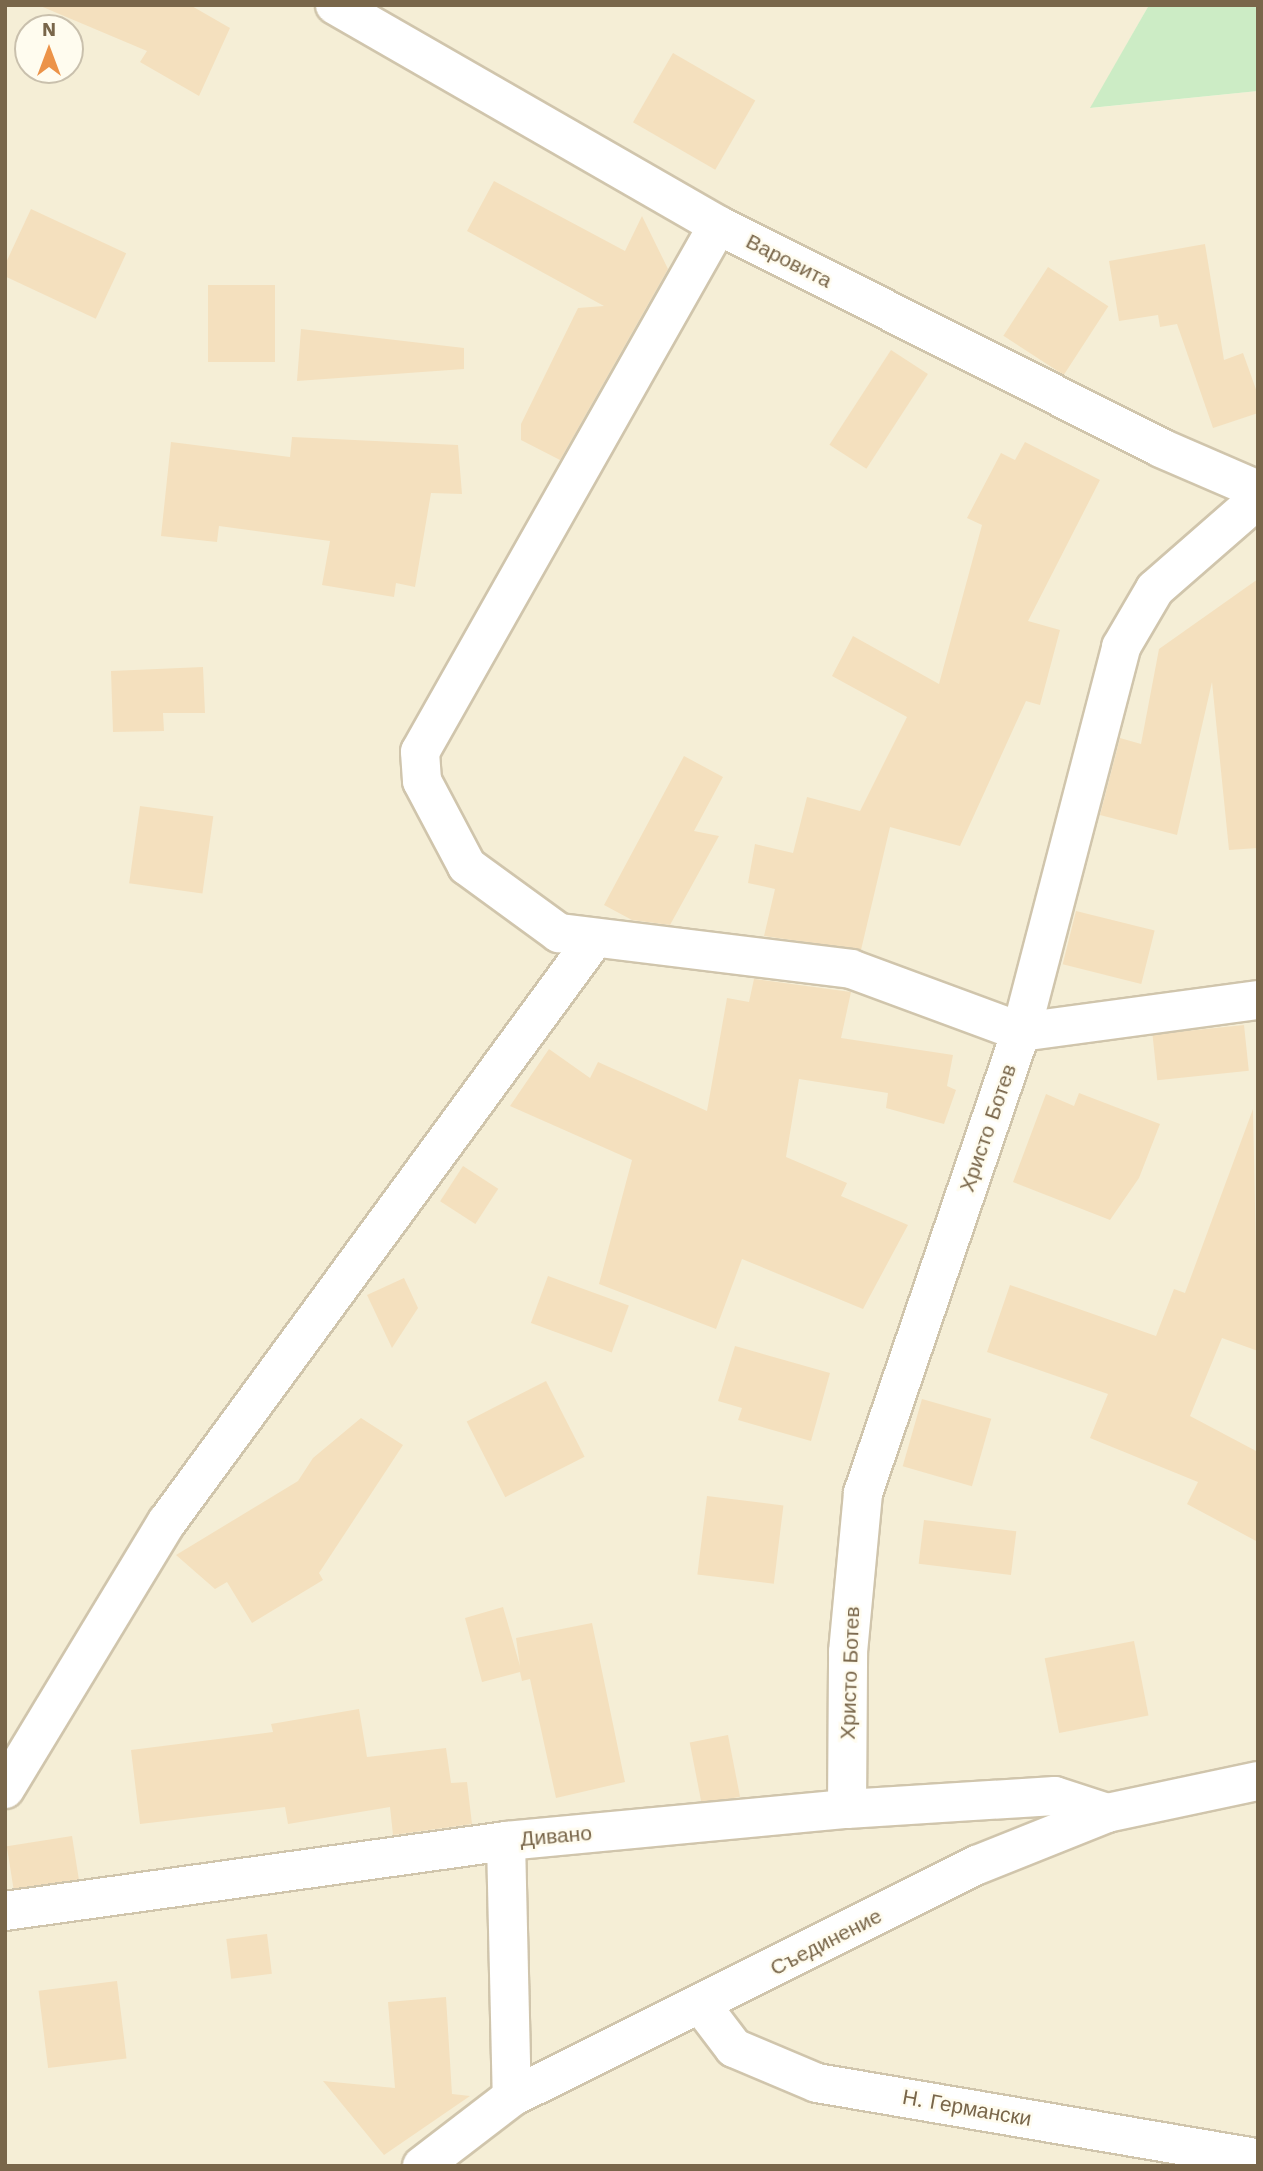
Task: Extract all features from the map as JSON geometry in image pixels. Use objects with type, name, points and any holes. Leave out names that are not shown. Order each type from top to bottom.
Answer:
[{"type":"street","name":"Варовита","points":[[335,5],[718,225],[1161,448],[1258,490]]},
{"type":"street","points":[[718,225],[420,752],[422,781],[467,866],[519,909],[558,933],[592,942],[851,969],[1021,1032],[1258,1000]]},
{"type":"street","name":"Христо Ботев","points":[[847,1809],[848,1652],[863,1493],[1021,1032],[1121,647],[1155,589],[1258,499]]},
{"type":"street","points":[[5,1789],[167,1522],[592,942]]},
{"type":"street","name":"Съединение","points":[[422,2166],[512,2097],[702,2006],[977,1865],[1107,1813],[1258,1781]]},
{"type":"street","name":"Дивано","points":[[5,1911],[506,1841],[847,1809],[1055,1796],[1107,1813]]},
{"type":"street","points":[[506,1841],[512,2097]]},
{"type":"street","name":"Н. Германски","points":[[702,2006],[734,2048],[817,2083],[1258,2158]]},
{"type":"shaded area","points":[[5,5],[1149,5],[1091,108],[1258,91],[1258,2166],[5,2166]]},
{"type":"green space","points":[[1149,5],[1258,5],[1258,91],[1090,108]]},
{"type":"building","points":[[38,5],[190,5],[230,28],[199,96],[140,62],[147,51],[84,24],[84,14],[59,14]]},
{"type":"building","points":[[673,53],[755,100],[715,170],[633,122]]},
{"type":"building","points":[[494,181],[625,251],[642,216],[668,269],[560,460],[521,440],[521,424],[578,308],[604,306],[467,231]]},
{"type":"building","points":[[31,209],[126,253],[96,319],[5,276],[5,265]]},
{"type":"building","points":[[1205,244],[1224,360],[1243,353],[1258,395],[1258,413],[1213,428],[1177,324],[1160,327],[1158,315],[1119,321],[1109,261]]},
{"type":"building","points":[[1048,267],[1108,306],[1064,375],[1003,336]]},
{"type":"building","points":[[208,285],[275,285],[275,362],[208,362]]},
{"type":"building","points":[[301,329],[464,348],[464,369],[297,381]]},
{"type":"building","points":[[891,350],[928,374],[866,469],[829,445]]},
{"type":"building","points":[[292,437],[458,445],[462,494],[431,493],[415,587],[396,583],[394,597],[322,585],[330,541],[219,526],[217,542],[161,536],[171,442],[290,457]]},
{"type":"building","points":[[1025,442],[1100,480],[1028,621],[1060,630],[1040,705],[1026,701],[960,846],[890,827],[861,950],[764,936],[775,889],[748,883],[755,844],[793,853],[807,797],[860,811],[907,717],[832,676],[853,636],[939,684],[982,525],[967,518],[1001,453],[1015,460]]},
{"type":"building","points":[[1258,579],[1258,848],[1229,850],[1212,682],[1177,835],[1100,815],[1120,738],[1141,744],[1159,649]]},
{"type":"building","points":[[203,667],[205,713],[163,713],[164,731],[113,732],[111,671]]},
{"type":"building","points":[[684,756],[723,777],[694,831],[719,836],[670,925],[632,920],[604,905]]},
{"type":"building","points":[[140,806],[213,816],[202,894],[129,883]]},
{"type":"building","points":[[1076,911],[1155,931],[1141,984],[1063,964]]},
{"type":"building","points":[[754,979],[851,992],[841,1038],[953,1055],[947,1086],[956,1090],[944,1124],[886,1108],[888,1093],[799,1079],[786,1157],[847,1183],[841,1196],[908,1225],[863,1309],[742,1259],[716,1329],[599,1284],[632,1160],[510,1106],[549,1049],[590,1078],[598,1062],[707,1111],[727,998],[749,1002]]},
{"type":"building","points":[[1244,1025],[1249,1071],[1157,1080],[1153,1035]]},
{"type":"building","points":[[1079,1093],[1160,1124],[1139,1178],[1110,1220],[1013,1182],[1046,1094],[1074,1106]]},
{"type":"building","points":[[1253,1109],[1258,1351],[1222,1338],[1190,1416],[1258,1452],[1258,1542],[1187,1504],[1198,1482],[1090,1438],[1108,1394],[987,1352],[1010,1285],[1156,1336],[1174,1289],[1185,1293]]},
{"type":"building","points":[[463,1166],[498,1189],[475,1224],[440,1201]]},
{"type":"building","points":[[548,1276],[629,1305],[612,1352],[531,1323]]},
{"type":"building","points":[[404,1278],[418,1308],[392,1348],[367,1295]]},
{"type":"building","points":[[735,1346],[830,1373],[811,1441],[738,1420],[742,1408],[718,1401]]},
{"type":"building","points":[[546,1381],[585,1457],[505,1497],[467,1421]]},
{"type":"building","points":[[922,1399],[991,1419],[972,1486],[903,1466]]},
{"type":"building","points":[[361,1418],[403,1445],[319,1573],[323,1580],[252,1623],[227,1582],[215,1589],[176,1555],[298,1481],[313,1458]]},
{"type":"building","points":[[707,1496],[783,1505],[774,1584],[697,1574]]},
{"type":"building","points":[[924,1520],[1016,1531],[1011,1575],[919,1564]]},
{"type":"building","points":[[503,1607],[520,1666],[516,1638],[592,1623],[625,1782],[556,1798],[530,1679],[522,1681],[520,1672],[482,1682],[465,1618]]},
{"type":"building","points":[[1134,1641],[1149,1716],[1059,1733],[1045,1658]]},
{"type":"building","points":[[359,1709],[367,1757],[446,1748],[451,1783],[467,1782],[472,1824],[393,1835],[390,1807],[288,1824],[285,1807],[140,1824],[131,1750],[273,1732],[271,1724]]},
{"type":"building","points":[[728,1735],[740,1797],[702,1804],[690,1742]]},
{"type":"building","points":[[72,1836],[79,1879],[14,1890],[7,1846]]},
{"type":"building","points":[[267,1934],[272,1974],[231,1979],[226,1939]]},
{"type":"building","points":[[117,1981],[127,2058],[48,2068],[39,1991]]},
{"type":"building","points":[[446,1997],[452,2094],[470,2096],[384,2155],[323,2081],[395,2088],[388,2002]]}]
